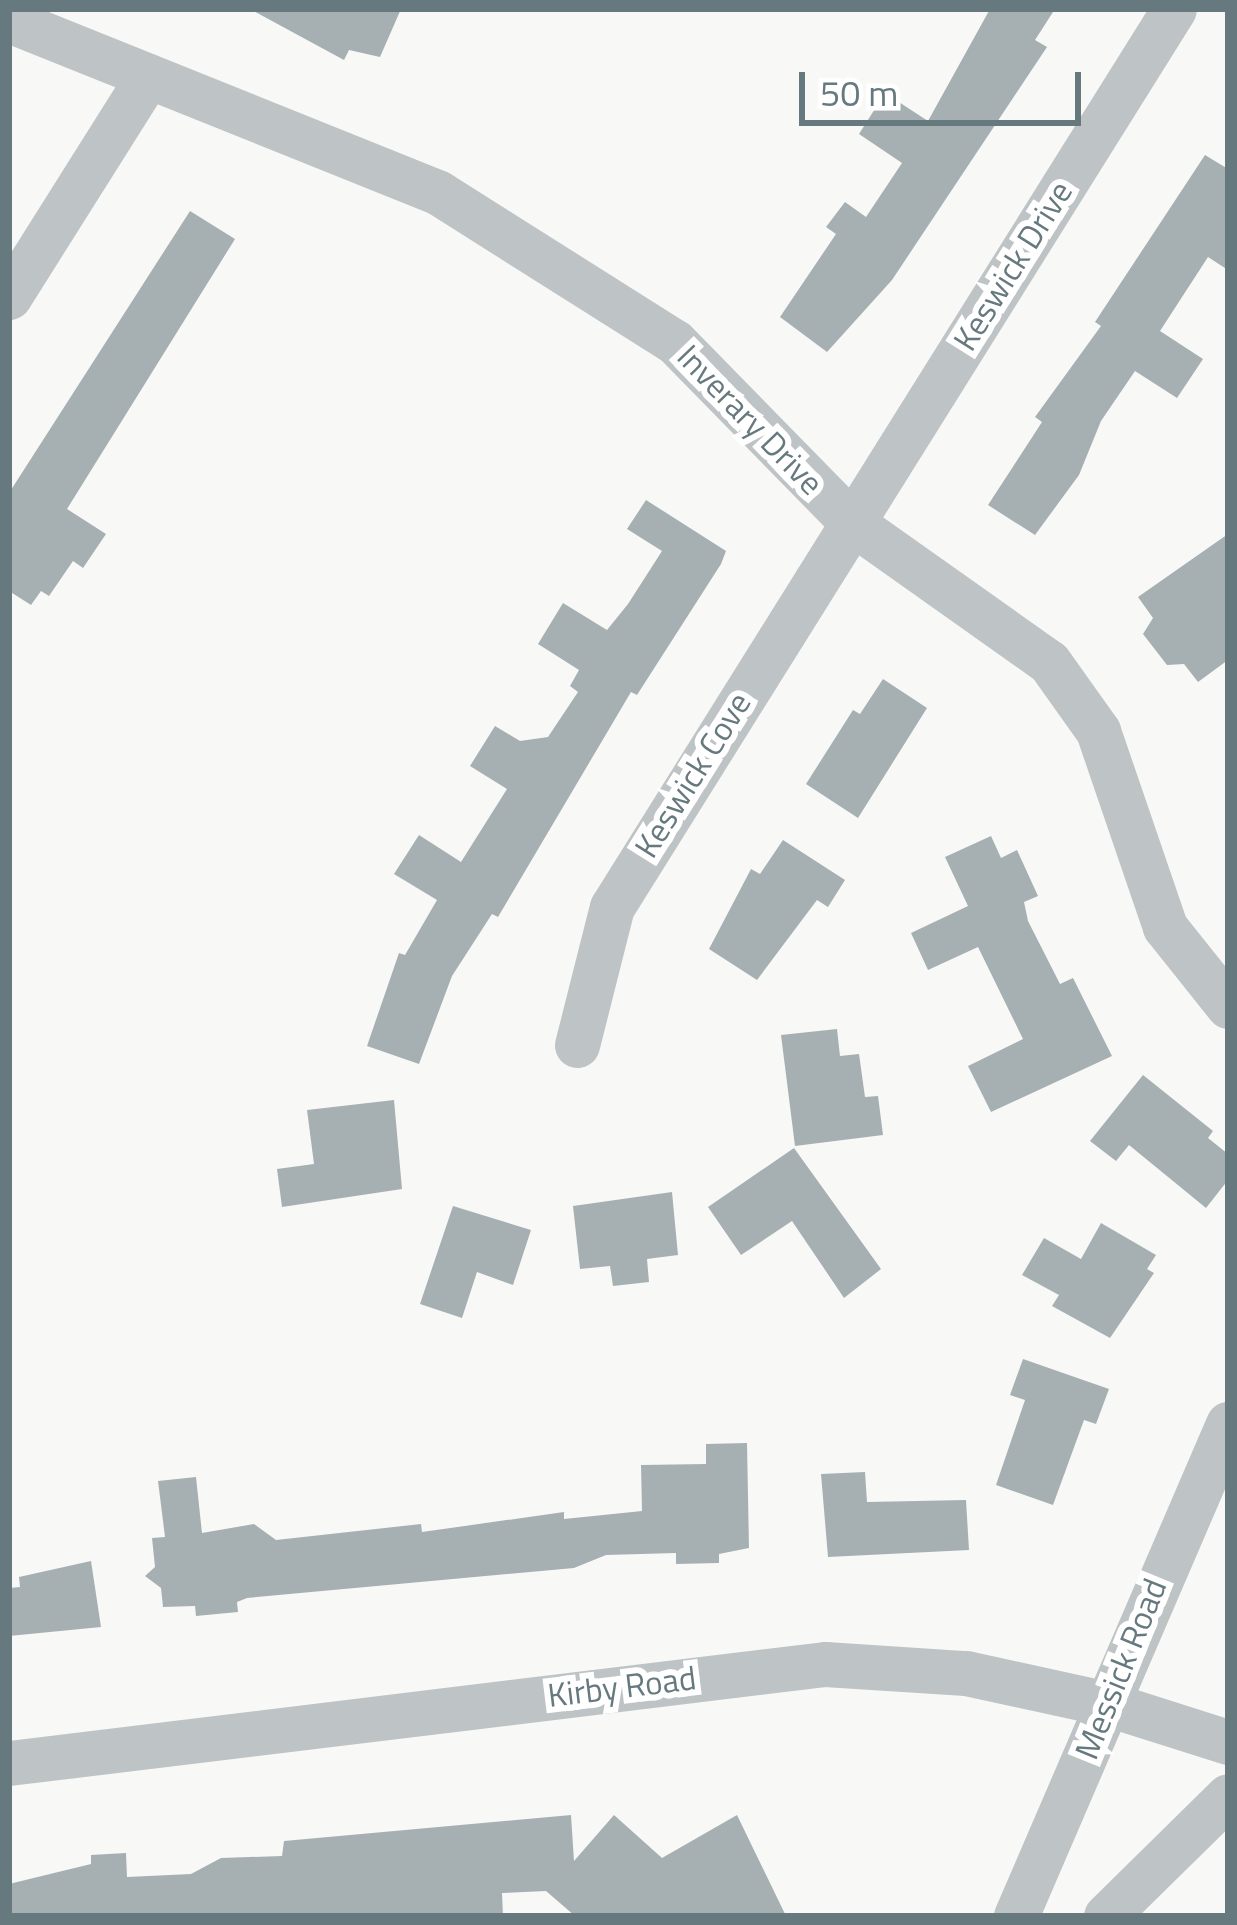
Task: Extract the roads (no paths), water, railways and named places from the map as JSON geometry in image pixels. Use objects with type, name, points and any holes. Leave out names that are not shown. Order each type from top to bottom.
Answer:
[{"type":"street","name":"Keswick Drive","points":[[851,522],[1174,9]]},
{"type":"street","name":"Inverary Drive","points":[[9,20],[395,172],[486,220],[699,362],[851,522],[1016,634],[1075,694],[1116,776],[1165,927],[1228,1006]]},
{"type":"street","points":[[9,297],[148,76]]},
{"type":"street","name":"Keswick Cove","points":[[577,1046],[612,908],[851,522]]},
{"type":"street","name":"Messick Road","points":[[1016,1916],[1228,1424]]},
{"type":"street","name":"Kirby Road","points":[[9,1763],[825,1664],[966,1673],[1108,1704],[1228,1742]]},
{"type":"street","points":[[1106,1916],[1228,1796]]}]
